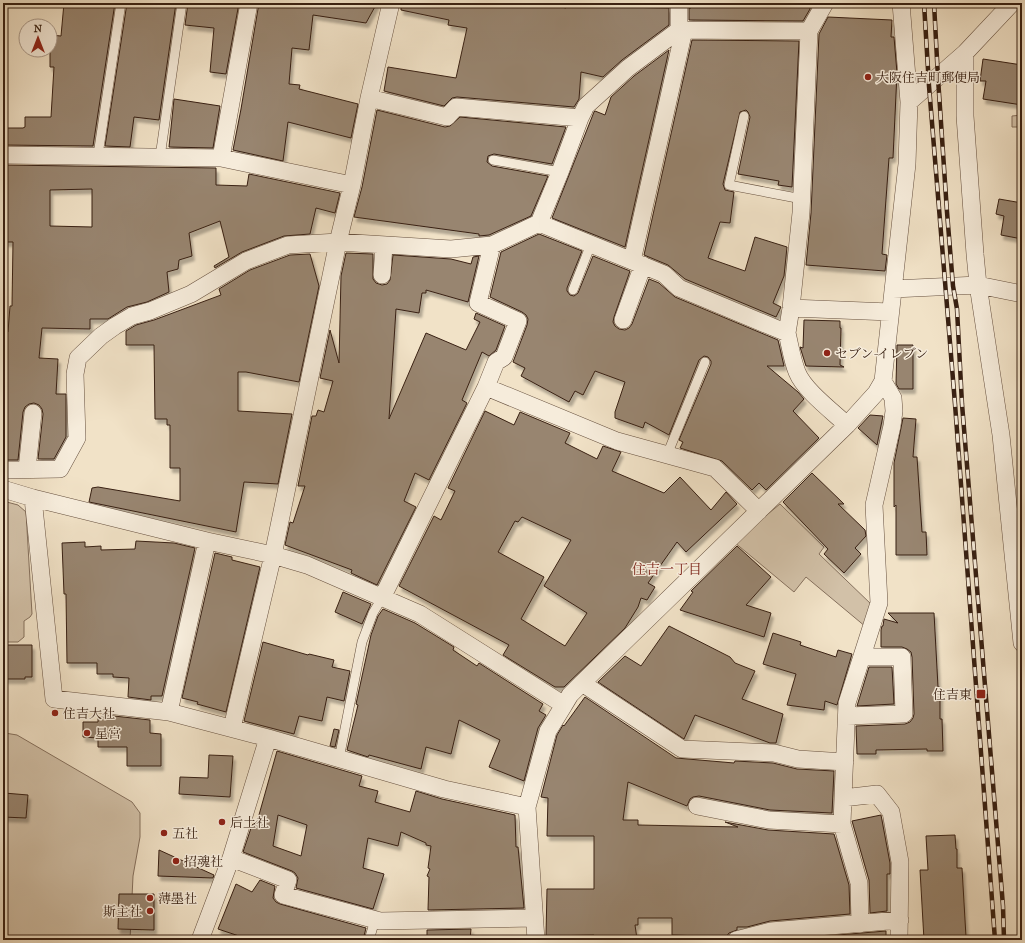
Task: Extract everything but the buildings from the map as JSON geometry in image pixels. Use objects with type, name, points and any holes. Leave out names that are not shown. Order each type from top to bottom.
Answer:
[{"type":"street","points":[[221,158],[249,3]]},
{"type":"street","points":[[232,728],[273,555],[338,242],[352,185],[369,98],[391,3]]},
{"type":"street","points":[[623,320],[638,263],[681,30],[679,3]]},
{"type":"street","points":[[825,3],[809,31],[802,199],[787,333],[800,380],[847,425]]},
{"type":"street","points":[[536,940],[527,807],[548,731],[570,695],[847,425],[876,393],[883,381],[906,164],[910,102],[898,3]]},
{"type":"street","points":[[910,102],[965,53],[1012,3]]},
{"type":"street","points":[[3,470],[60,469],[77,438],[75,374],[78,358],[101,336],[132,316],[150,311],[191,294],[246,261],[288,245],[338,242],[451,249],[492,245],[539,223],[586,106],[628,68],[681,30],[809,31]]},
{"type":"street","points":[[965,53],[965,116],[978,285],[1017,527],[1022,643]]},
{"type":"street","points":[[369,98],[447,117],[456,107],[580,118]]},
{"type":"street","points":[[3,155],[98,155],[221,158],[352,185]]},
{"type":"street","points":[[539,223],[664,274],[679,288],[787,333]]},
{"type":"street","points":[[382,275],[384,245]]},
{"type":"street","points":[[382,598],[486,387],[496,362],[504,358],[518,321],[478,303],[492,245]]},
{"type":"street","points":[[893,289],[978,285],[1022,294]]},
{"type":"street","points":[[791,308],[890,312]]},
{"type":"street","points":[[860,924],[859,883],[842,824],[847,703],[879,603],[874,506],[894,411],[893,398],[883,381]]},
{"type":"street","points":[[486,387],[617,441],[715,468],[759,511]]},
{"type":"street","points":[[27,469],[33,413]]},
{"type":"street","points":[[3,489],[33,498],[208,541],[273,555],[307,565],[420,614],[564,705]]},
{"type":"street","points":[[33,498],[54,699],[169,712],[268,738],[444,790],[527,807]]},
{"type":"street","points":[[169,712],[208,541]]},
{"type":"street","points":[[847,716],[904,714],[902,657],[862,657]]},
{"type":"street","points":[[582,683],[682,750],[774,753],[798,759],[845,762]]},
{"type":"street","points":[[200,940],[231,858],[268,738]]},
{"type":"street","points":[[843,798],[877,794],[891,812],[900,862],[899,940]]},
{"type":"street","points":[[697,806],[768,820],[842,824]]},
{"type":"street","points":[[231,858],[288,880],[283,895],[375,920],[534,918]]},
{"type":"street","points":[[736,940],[771,931],[900,920]]},
{"type":"lane","points":[[98,155],[121,3]]},
{"type":"lane","points":[[160,157],[182,3]]},
{"type":"lane","points":[[744,116],[729,185],[802,199]]},
{"type":"lane","points":[[493,160],[560,172]]},
{"type":"lane","points":[[573,290],[591,244]]},
{"type":"lane","points":[[667,455],[705,362]]},
{"type":"lane","points":[[339,759],[362,642],[373,613],[382,598]]},
{"type":"lane","points":[[369,940],[375,920]]},
{"type":"shaded area","points":[[1022,115],[1022,127],[1012,127],[1012,116]]},
{"type":"shaded area","points":[[3,501],[18,505],[26,512],[32,614],[24,621],[24,637],[18,642],[3,642]]},
{"type":"shaded area","points":[[780,504],[824,547],[819,554],[872,605],[866,627],[806,577],[794,592],[734,542]]},
{"type":"shaded area","points":[[3,734],[17,735],[132,802],[140,813],[140,837],[133,876],[130,940],[3,940]]},
{"type":"railway","points":[[924,3],[929,86],[955,404],[995,940]]},
{"type":"railway","points":[[934,3],[947,212],[953,286],[957,309],[962,404],[1003,906],[1004,940]]},
{"type":"place","name":"大阪住吉町郵便局","points":[[868,77]]},
{"type":"place","name":"セブン-イレブン","points":[[827,353]]},
{"type":"place","name":"住吉東","points":[[981,694]]},
{"type":"place","name":"住吉大社","points":[[55,713]]},
{"type":"place","name":"星宮","points":[[87,733]]},
{"type":"place","name":"后土社","points":[[222,822]]},
{"type":"place","name":"五社","points":[[164,833]]},
{"type":"place","name":"招魂社","points":[[176,861]]},
{"type":"place","name":"薄墨社","points":[[150,898]]},
{"type":"place","name":"斯主社","points":[[150,911]]},
{"type":"district","name":"住吉一丁目","points":[[667,569]]}]
